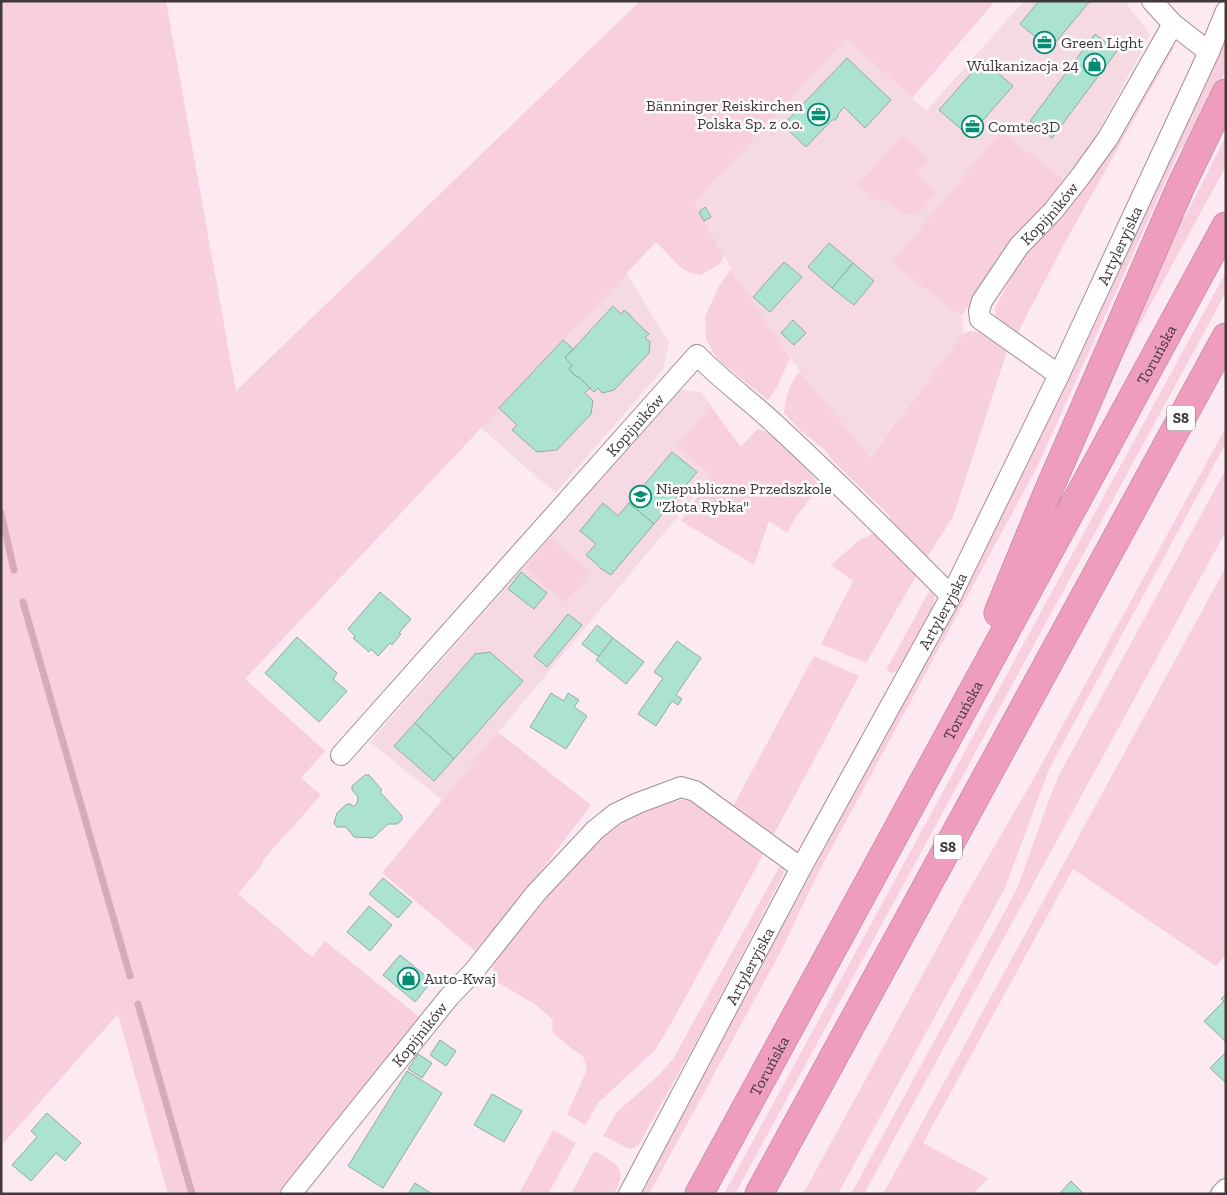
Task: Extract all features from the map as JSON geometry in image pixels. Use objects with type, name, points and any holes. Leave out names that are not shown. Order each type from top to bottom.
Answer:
[{"type":"highway","points":[[918,792],[967,687],[1051,485],[1181,186],[1226,93]]},
{"type":"highway","name":"Toruńska","points":[[699,1194],[1226,226]]},
{"type":"highway","name":"S8","points":[[759,1194],[1226,337]]},
{"type":"highway","points":[[1137,500],[1226,364]]},
{"type":"street","points":[[1152,1],[1173,24],[1209,52]]},
{"type":"street","name":"Artyleryjska","points":[[629,1194],[801,868],[951,596],[1059,375],[1209,52],[1226,11]]},
{"type":"street","name":"Kopijników","points":[[1059,375],[980,319],[979,311],[982,301],[1018,246],[1053,211],[1108,138],[1173,24]]},
{"type":"street","name":"Kopijników","points":[[341,755],[697,355],[715,374],[775,424],[951,596]]},
{"type":"street","name":"Kopijników","points":[[291,1194],[536,893],[595,830],[615,814],[638,803],[681,788],[696,791],[801,868]]},
{"type":"street","points":[[1221,1194],[1226,1189]]},
{"type":"shaded area","points":[[1,1],[166,1],[236,391],[640,1],[995,1],[912,98],[846,39],[694,203],[724,256],[719,265],[700,275],[690,273],[680,267],[656,242],[245,679],[325,751],[301,778],[321,795],[263,860],[261,866],[238,894],[312,957],[325,941],[423,1020],[364,1087],[280,1194],[168,1194],[118,1014],[1,1146]]},
{"type":"shaded area","points":[[1024,1],[1125,1],[1150,35],[1089,149],[1064,181],[892,263],[961,316],[964,335],[869,457],[790,358],[748,296],[693,203],[846,39],[926,111]]},
{"type":"shaded area","points":[[1226,35],[1226,70],[1188,149],[1181,147],[1038,465],[817,875],[782,949],[649,1194],[637,1194],[967,586],[1003,514],[1177,131]]},
{"type":"shaded area","points":[[1175,46],[1063,246],[1017,334],[996,318],[995,308],[1026,249],[1041,234],[1058,222],[1169,48]]},
{"type":"shaded area","points":[[1001,131],[1064,181],[961,316],[892,263]]},
{"type":"shaded area","points":[[902,135],[929,159],[916,174],[936,193],[920,212],[904,215],[885,199],[880,203],[858,184]]},
{"type":"shaded area","points":[[1226,136],[1226,166],[1110,379],[1178,217],[1184,219]]},
{"type":"shaded area","points":[[731,269],[790,358],[777,387],[768,400],[717,359],[706,339],[705,317],[718,288]]},
{"type":"shaded area","points":[[1226,272],[1226,292],[735,1194],[724,1194]]},
{"type":"shaded area","points":[[626,273],[669,342],[663,369],[555,493],[480,427]]},
{"type":"shaded area","points":[[969,331],[986,333],[1007,351],[953,517],[926,559],[890,522],[891,517],[833,461],[824,449],[801,431],[784,413],[786,401],[791,385],[800,371],[870,457],[963,335]]},
{"type":"shaded area","points":[[680,390],[701,392],[738,444],[442,800],[370,742]]},
{"type":"shaded area","points":[[710,406],[741,447],[757,429],[785,443],[808,469],[819,487],[796,517],[787,533],[769,521],[754,565],[681,521],[711,476],[677,446]]},
{"type":"shaded area","points":[[1226,427],[1226,443],[1049,769],[1005,888],[838,1194],[803,1194],[965,897],[1034,778]]},
{"type":"shaded area","points":[[1226,469],[1226,531],[864,1194],[851,1194],[1017,889],[1059,775]]},
{"type":"shaded area","points":[[872,534],[879,536],[917,574],[866,663],[821,644],[853,581],[831,565],[858,541]]},
{"type":"shaded area","points":[[550,538],[591,573],[565,603],[524,568]]},
{"type":"shaded area","points":[[1226,567],[1226,955],[1216,966],[1073,869],[923,1143],[988,1178],[973,1194],[883,1194]]},
{"type":"shaded area","points":[[931,588],[935,598],[933,606],[897,671],[892,673],[886,670]]},
{"type":"shaded area","points":[[814,656],[859,676],[772,838],[732,808]]},
{"type":"shaded area","points":[[498,732],[591,805],[519,900],[475,951],[382,873]]},
{"type":"shaded area","points":[[691,799],[765,851],[655,1050],[599,1102],[585,1125],[567,1114],[587,1070],[583,1056],[552,1032],[553,1020],[536,1005],[494,980],[493,967],[500,952],[518,927],[596,842],[638,811],[663,802]]},
{"type":"shaded area","points":[[782,862],[784,867],[783,875],[700,1035],[638,1146],[630,1149],[603,1136],[617,1112],[659,1075],[673,1059]]},
{"type":"shaded area","points":[[553,1130],[576,1143],[548,1194],[519,1194]]},
{"type":"shaded area","points":[[594,1151],[609,1159],[618,1167],[620,1178],[614,1194],[571,1194]]},
{"type":"building","points":[[1039,1],[1090,1],[1050,49],[1020,24]]},
{"type":"building","points":[[1095,34],[1117,51],[1052,138],[1030,121]]},
{"type":"building","points":[[847,58],[891,100],[865,128],[844,107],[838,114],[838,117],[832,120],[806,147],[783,125]]},
{"type":"building","points":[[983,60],[1013,86],[969,136],[939,110]]},
{"type":"building","points":[[705,207],[711,217],[704,221],[699,212]]},
{"type":"building","points":[[829,243],[853,263],[832,288],[808,267]]},
{"type":"building","points":[[784,262],[802,277],[770,312],[753,297]]},
{"type":"building","points":[[853,263],[874,281],[854,305],[832,288]]},
{"type":"building","points":[[613,306],[621,314],[624,310],[649,334],[645,338],[650,342],[649,353],[614,390],[602,393],[598,388],[594,392],[580,378],[574,375],[569,369],[572,365],[565,358]]},
{"type":"building","points":[[793,320],[806,333],[794,345],[781,333]]},
{"type":"building","points":[[563,340],[573,349],[565,358],[572,365],[569,369],[590,388],[585,393],[593,401],[591,414],[557,450],[537,452],[512,430],[517,425],[499,408]]},
{"type":"building","points":[[672,452],[697,472],[654,524],[629,503]]},
{"type":"building","points":[[603,503],[618,516],[629,503],[654,524],[611,575],[586,555],[596,544],[580,531]]},
{"type":"building","points":[[521,572],[547,593],[534,609],[508,589]]},
{"type":"building","points":[[380,592],[411,619],[392,645],[390,643],[378,656],[371,649],[369,652],[353,638],[355,636],[348,629]]},
{"type":"building","points":[[568,614],[582,625],[547,667],[534,656]]},
{"type":"building","points":[[597,625],[613,638],[599,657],[582,644]]},
{"type":"building","points":[[297,637],[337,673],[333,679],[347,691],[319,722],[265,673]]},
{"type":"building","points":[[613,638],[644,662],[626,684],[596,660]]},
{"type":"building","points":[[677,641],[701,658],[676,695],[682,699],[678,705],[672,701],[656,726],[638,714],[663,678],[654,672]]},
{"type":"building","points":[[490,652],[523,681],[454,759],[415,723],[475,654]]},
{"type":"building","points":[[551,693],[564,701],[568,693],[579,700],[574,707],[587,716],[566,749],[530,727]]},
{"type":"building","points":[[415,723],[454,759],[434,781],[394,746]]},
{"type":"building","points":[[365,775],[369,775],[382,790],[380,792],[402,816],[402,820],[397,824],[388,824],[373,838],[354,837],[346,827],[337,827],[334,823],[337,813],[347,804],[351,804],[353,807],[357,803],[358,797],[352,790],[352,786]]},
{"type":"building","points":[[383,878],[412,902],[398,918],[369,894]]},
{"type":"building","points":[[369,906],[392,925],[370,951],[347,932]]},
{"type":"building","name":"Auto-Kwaj","points":[[400,955],[432,981],[415,1002],[383,975]]},
{"type":"building","points":[[1226,994],[1226,1042],[1204,1021],[1224,1001],[1221,999]]},
{"type":"building","points":[[440,1040],[456,1051],[446,1066],[430,1055]]},
{"type":"building","points":[[1226,1052],[1226,1083],[1210,1068]]},
{"type":"building","points":[[418,1054],[432,1063],[422,1078],[408,1069]]},
{"type":"building","points":[[407,1071],[442,1093],[383,1188],[348,1166]]},
{"type":"building","points":[[492,1094],[522,1111],[504,1142],[474,1125]]},
{"type":"building","points":[[47,1113],[81,1143],[65,1161],[56,1153],[31,1181],[12,1165],[37,1137],[31,1131]]},
{"type":"building","points":[[1071,1181],[1084,1194],[1059,1194]]},
{"type":"building","points":[[415,1183],[432,1194],[408,1194]]},
{"type":"waterway","points":[[1,513],[14,570]]},
{"type":"waterway","points":[[23,602],[130,976]]},
{"type":"waterway","points":[[138,1004],[192,1194]]},
{"type":"place","name":"Green Light","points":[[1045,42]]},
{"type":"place","name":"Wulkanizacja 24","points":[[1095,65]]},
{"type":"place","name":"Bänninger Reiskirchen Polska Sp. z o.o.","points":[[819,114]]},
{"type":"place","name":"Comtec3D","points":[[972,126]]},
{"type":"place","name":"Niepubliczne Przedszkole \"Złota Rybka\"","points":[[640,497]]},
{"type":"place","name":"Auto-Kwaj","points":[[408,978]]}]
